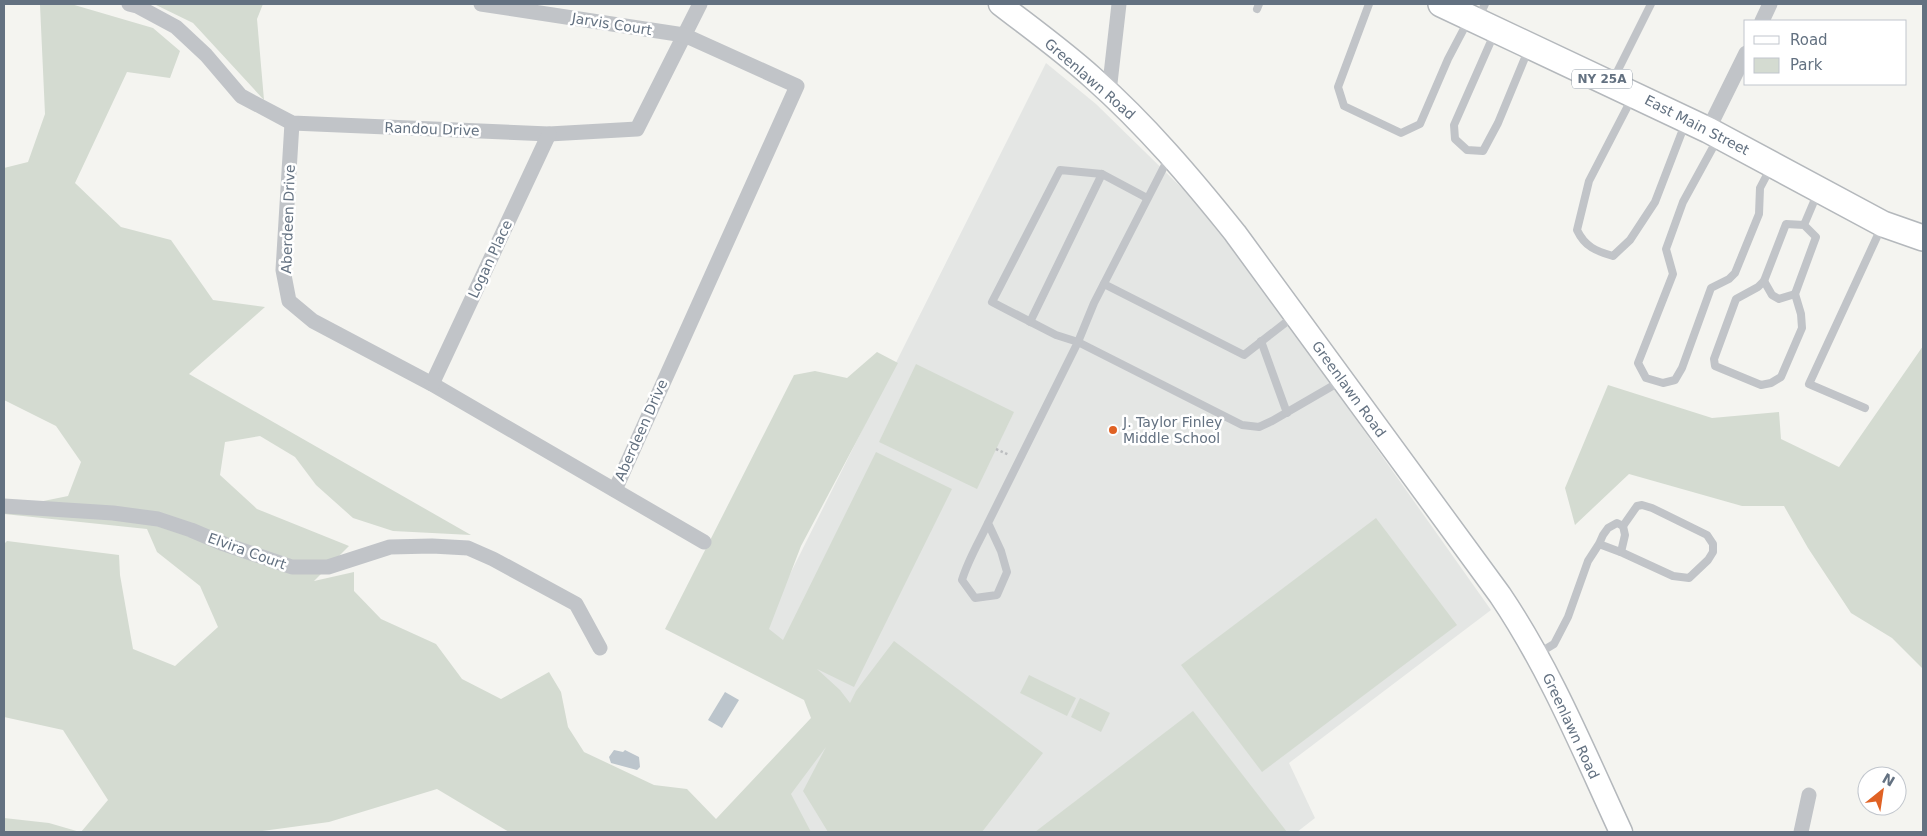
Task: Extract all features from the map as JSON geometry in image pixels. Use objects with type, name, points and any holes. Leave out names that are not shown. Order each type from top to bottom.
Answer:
[{"type":"main road","name":"Greenlawn Road","points":[[1000,4],[1056,47],[1109,92],[1170,156],[1235,233],[1500,595],[1537,654],[1621,832]]},
{"type":"main road","name":"East Main Street","points":[[1440,4],[1482,18],[1525,57],[1612,84],[1634,94],[1705,128],[1883,224],[1923,238]]},
{"type":"street","name":"Randou Drive","points":[[129,4],[137,6],[176,27],[206,55],[241,96],[292,123],[549,134],[637,129],[700,4]]},
{"type":"street","name":"Jarvis Court","points":[[481,4],[684,35]]},
{"type":"street","points":[[1109,92],[1119,4]]},
{"type":"street","points":[[1762,20],[1770,4]]},
{"type":"street","name":"Aberdeen Drive","points":[[292,123],[283,270],[289,300],[313,321],[432,384],[615,490],[797,86],[684,35]]},
{"type":"street","points":[[1705,128],[1744,57]]},
{"type":"street","name":"Logan Place","points":[[432,384],[549,134]]},
{"type":"street","points":[[615,490],[704,542]]},
{"type":"street","name":"Elvira Court","points":[[4,506],[113,513],[158,519],[292,567],[328,567],[390,547],[432,546],[468,548],[493,559],[576,604],[600,648]]},
{"type":"street","points":[[1801,832],[1809,795]]},
{"type":"lane","points":[[1370,4],[1338,87],[1344,106],[1400,133],[1420,124],[1448,59],[1482,18]]},
{"type":"lane","points":[[1612,84],[1651,4]]},
{"type":"lane","points":[[1482,18],[1487,53],[1454,125],[1455,139],[1467,150],[1483,151],[1498,123],[1525,57]]},
{"type":"lane","points":[[1634,94],[1589,181],[1577,230],[1581,239],[1594,251],[1613,256],[1630,240],[1705,128]]},
{"type":"lane","points":[[1705,128],[1683,202],[1666,249],[1673,274],[1638,363],[1646,378],[1663,383],[1675,380],[1682,368],[1710,288],[1729,279],[1736,273],[1759,214],[1760,188],[1773,164]]},
{"type":"lane","points":[[988,523],[1001,551],[1006,572],[997,595],[976,598],[962,580],[968,561],[1078,342],[1104,284],[1170,156]]},
{"type":"lane","points":[[1147,198],[1102,174],[1060,170],[992,302],[1056,335],[1078,342],[1242,425],[1260,426],[1287,413],[1343,380]]},
{"type":"lane","points":[[1030,322],[1102,174]]},
{"type":"lane","points":[[1804,225],[1818,190]]},
{"type":"lane","points":[[1786,224],[1804,225],[1816,237],[1795,294],[1801,314],[1802,328],[1780,377],[1771,383],[1761,385],[1715,366],[1714,359],[1736,299],[1758,287],[1764,281],[1786,224]]},
{"type":"lane","points":[[1865,408],[1808,384],[1883,224]]},
{"type":"lane","points":[[1764,281],[1772,295],[1779,299],[1795,294]]},
{"type":"lane","points":[[1104,284],[1244,355],[1295,315]]},
{"type":"lane","points":[[1261,341],[1287,413]]},
{"type":"lane","points":[[1599,544],[1673,576],[1682,578],[1689,578],[1708,560],[1713,552],[1712,544],[1707,535],[1642,505],[1637,506],[1623,526],[1625,535],[1621,552]]},
{"type":"lane","points":[[1537,654],[1554,644],[1568,617],[1588,561],[1603,534],[1608,528],[1617,523],[1623,526]]},
{"type":"path","points":[[996,449],[1009,455]]},
{"type":"shaded area","name":"J. Taylor Finley Middle School","points":[[1046,63],[1096,104],[1190,196],[1270,298],[1491,610],[1289,763],[1315,818],[1297,832],[743,832],[837,707],[745,664]]},
{"type":"shaded area","points":[[725,692],[739,700],[722,728],[708,720]]},
{"type":"shaded area","points":[[614,750],[623,752],[625,750],[639,757],[640,767],[637,770],[611,763],[609,757]]},
{"type":"green space","points":[[71,4],[153,28],[180,51],[170,78],[127,72],[75,183],[121,227],[171,240],[213,300],[265,307],[189,374],[471,535],[393,531],[353,518],[316,485],[295,457],[260,436],[225,442],[220,475],[257,509],[349,546],[314,581],[354,572],[354,591],[381,619],[436,644],[462,679],[501,699],[549,672],[561,692],[568,727],[584,752],[654,785],[687,789],[716,819],[811,718],[804,700],[665,629],[794,375],[815,371],[847,378],[877,352],[898,363],[801,546],[769,629],[783,640],[876,452],[952,489],[854,687],[817,669],[840,690],[850,703],[856,691],[894,641],[1043,753],[982,832],[828,832],[803,791],[826,747],[791,794],[811,832],[509,832],[437,789],[329,822],[255,832],[81,832],[108,800],[63,730],[4,717],[4,544],[7,541],[119,555],[120,575],[133,649],[175,666],[218,627],[200,586],[157,552],[147,529],[4,514],[4,509],[68,496],[81,462],[56,426],[4,400],[4,168],[28,162],[45,114],[40,5]]},
{"type":"green space","points":[[154,4],[263,4],[257,19],[264,100],[193,23]]},
{"type":"green space","points":[[1923,346],[1923,669],[1892,638],[1851,613],[1808,548],[1784,506],[1742,506],[1629,474],[1575,525],[1565,488],[1608,385],[1712,418],[1779,412],[1781,439],[1839,467]]},
{"type":"green space","points":[[916,364],[1014,412],[977,489],[879,442]]},
{"type":"green space","points":[[1376,518],[1457,625],[1262,772],[1181,665]]},
{"type":"green space","points":[[1029,675],[1076,698],[1067,716],[1020,693]]},
{"type":"green space","points":[[1080,698],[1110,713],[1101,732],[1071,717]]},
{"type":"green space","points":[[1193,711],[1287,832],[1035,832]]},
{"type":"green space","points":[[4,818],[49,823],[80,832],[4,832]]},
{"type":"place","name":"J. Taylor Finley Middle School","points":[[1113,430]]}]
